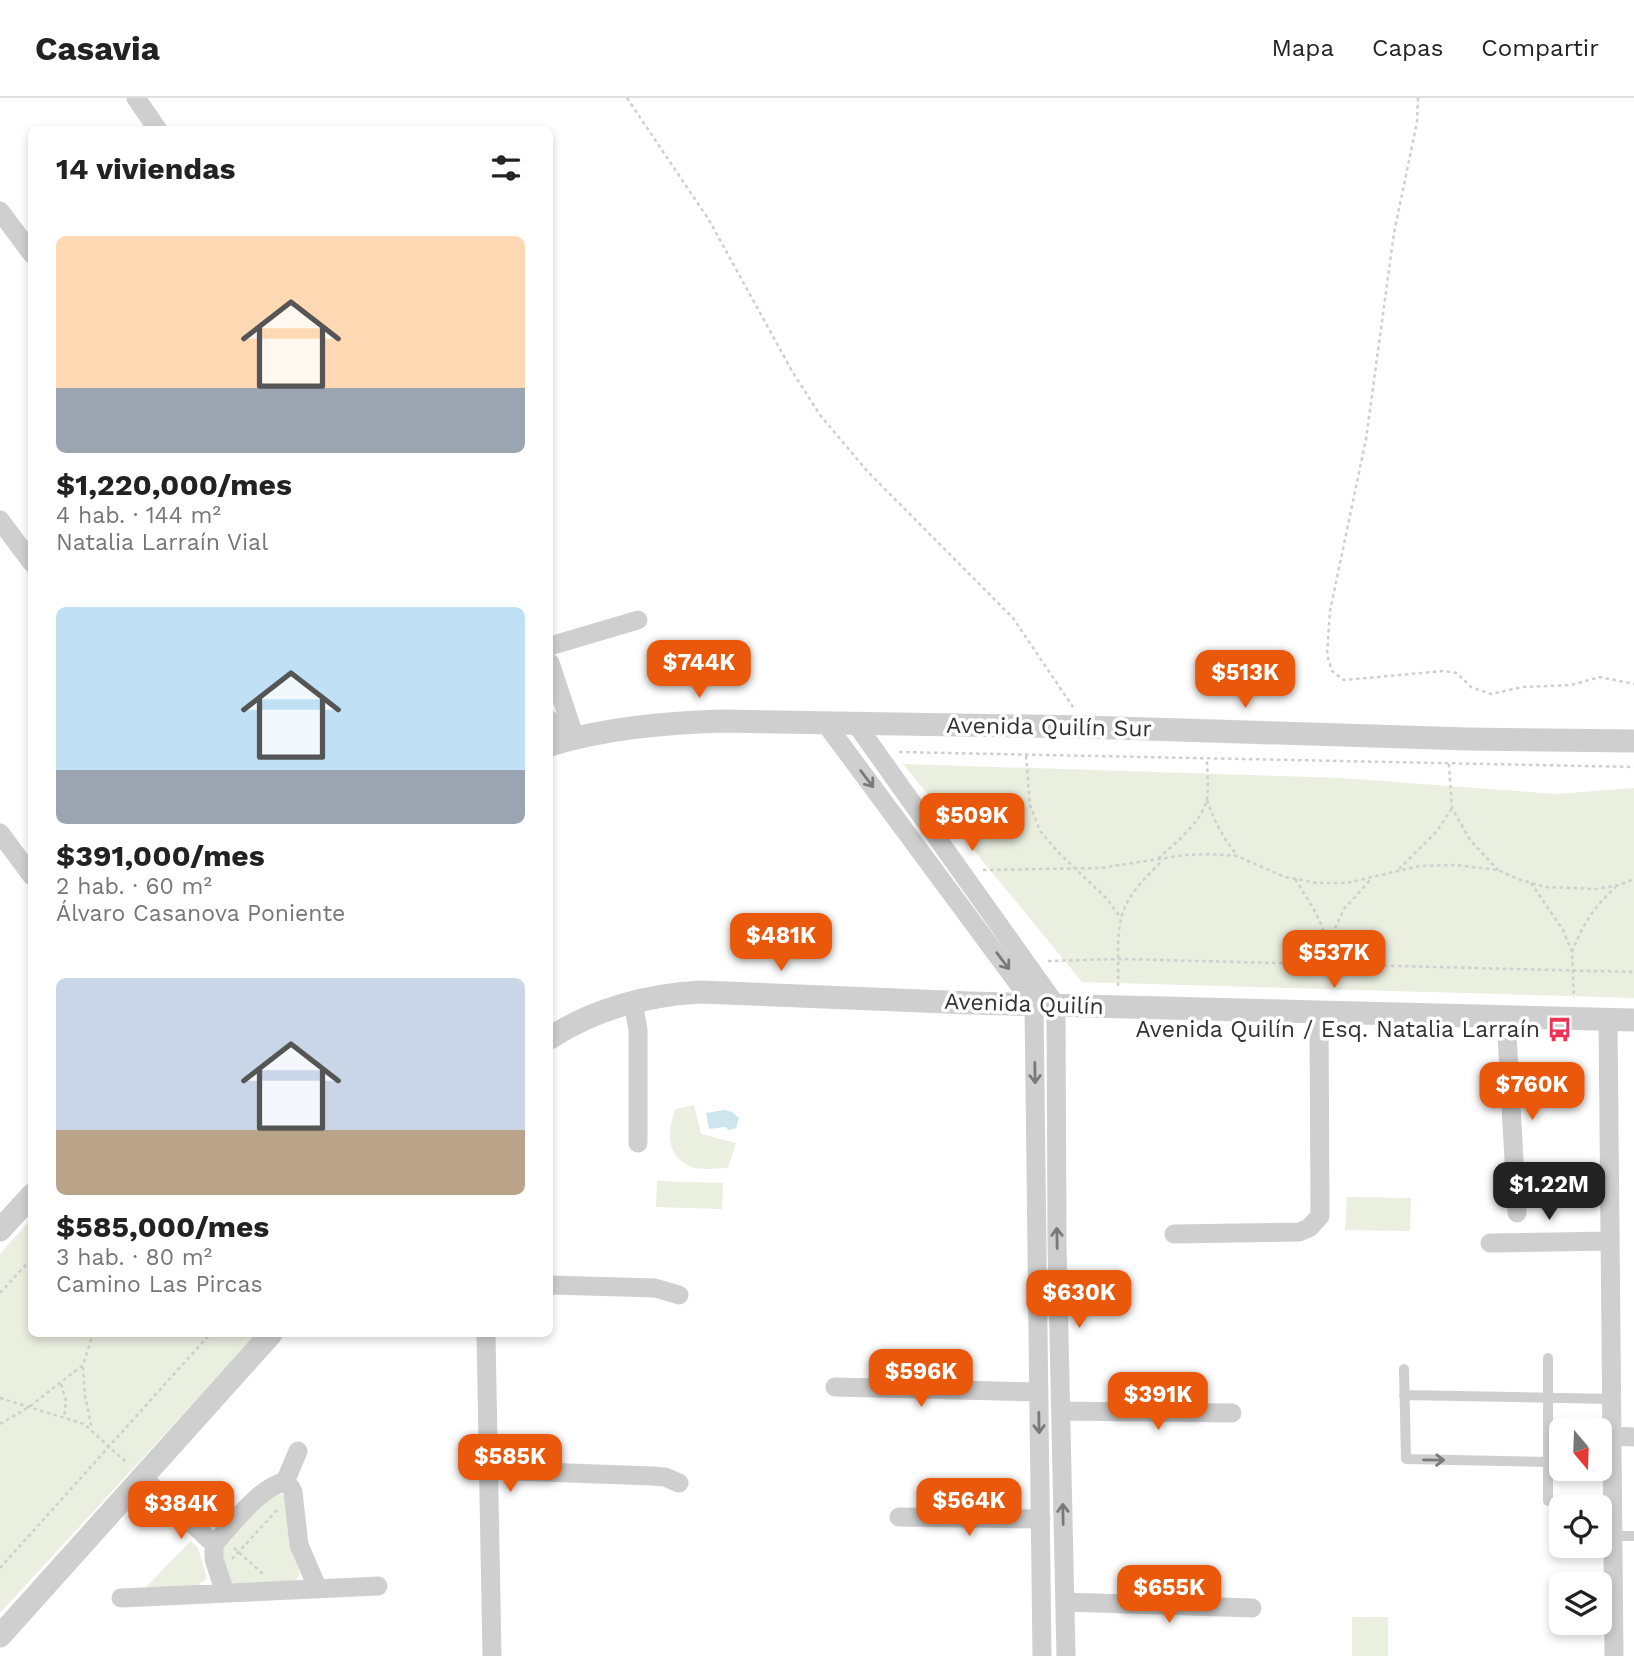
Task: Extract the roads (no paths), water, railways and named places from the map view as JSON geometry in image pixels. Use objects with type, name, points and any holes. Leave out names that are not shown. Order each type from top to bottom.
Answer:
[{"type":"street","points":[[136,98],[155,126]]},
{"type":"street","points":[[0,211],[28,249]]},
{"type":"street","points":[[2,527],[28,558]]},
{"type":"street","points":[[553,645],[638,620]]},
{"type":"street","points":[[553,687],[560,742]]},
{"type":"street","name":"Avenida Quilín Sur","points":[[560,742],[621,729],[722,721],[1634,741]]},
{"type":"street","points":[[826,724],[1043,998],[1039,1392],[1042,1656]]},
{"type":"street","points":[[856,724],[1043,998],[1061,1411],[1066,1656]]},
{"type":"street","points":[[0,833],[28,871]]},
{"type":"street","name":"Avenida Quilín","points":[[553,1036],[592,1016],[633,1002],[683,993],[724,992],[1043,998],[1117,1007],[1634,1020]]},
{"type":"street","points":[[633,1002],[638,1030],[638,1143]]},
{"type":"street","points":[[1174,1234],[1299,1232],[1309,1228],[1320,1216],[1319,1012]]},
{"type":"street","points":[[1506,1017],[1517,1213]]},
{"type":"street","points":[[1608,1019],[1612,1418]]},
{"type":"street","points":[[0,1230],[28,1199]]},
{"type":"street","points":[[1490,1244],[1610,1241]]},
{"type":"street","points":[[553,1285],[655,1288],[679,1295]]},
{"type":"street","points":[[0,1636],[268,1337]]},
{"type":"street","points":[[486,1337],[492,1656]]},
{"type":"street","points":[[835,1387],[1039,1392]]},
{"type":"street","points":[[1061,1411],[1232,1413]]},
{"type":"street","points":[[1614,1656],[1612,1436],[1634,1437]]},
{"type":"street","points":[[298,1451],[289,1487],[299,1545],[318,1589]]},
{"type":"street","points":[[489,1470],[652,1476],[673,1479],[679,1483]]},
{"type":"street","points":[[142,1477],[218,1540]]},
{"type":"street","points":[[222,1584],[214,1559],[218,1540],[264,1493],[279,1483],[289,1487]]},
{"type":"street","points":[[899,1517],[1041,1519]]},
{"type":"street","points":[[1041,1546],[1064,1545]]},
{"type":"street","points":[[121,1598],[222,1584],[280,1591],[377,1587]]},
{"type":"street","points":[[1065,1602],[1252,1608]]},
{"type":"lane","points":[[1548,1358],[1548,1501]]},
{"type":"lane","points":[[1404,1369],[1406,1459],[1548,1461]]},
{"type":"lane","points":[[1404,1395],[1612,1399]]},
{"type":"lane","points":[[1613,1536],[1634,1536]]},
{"type":"water","points":[[725,1110],[739,1118],[736,1128],[709,1129],[706,1113]]},
{"type":"place","name":"Avenida Quilín / Esq. Natalia Larraín","points":[[1560,1029]]}]
